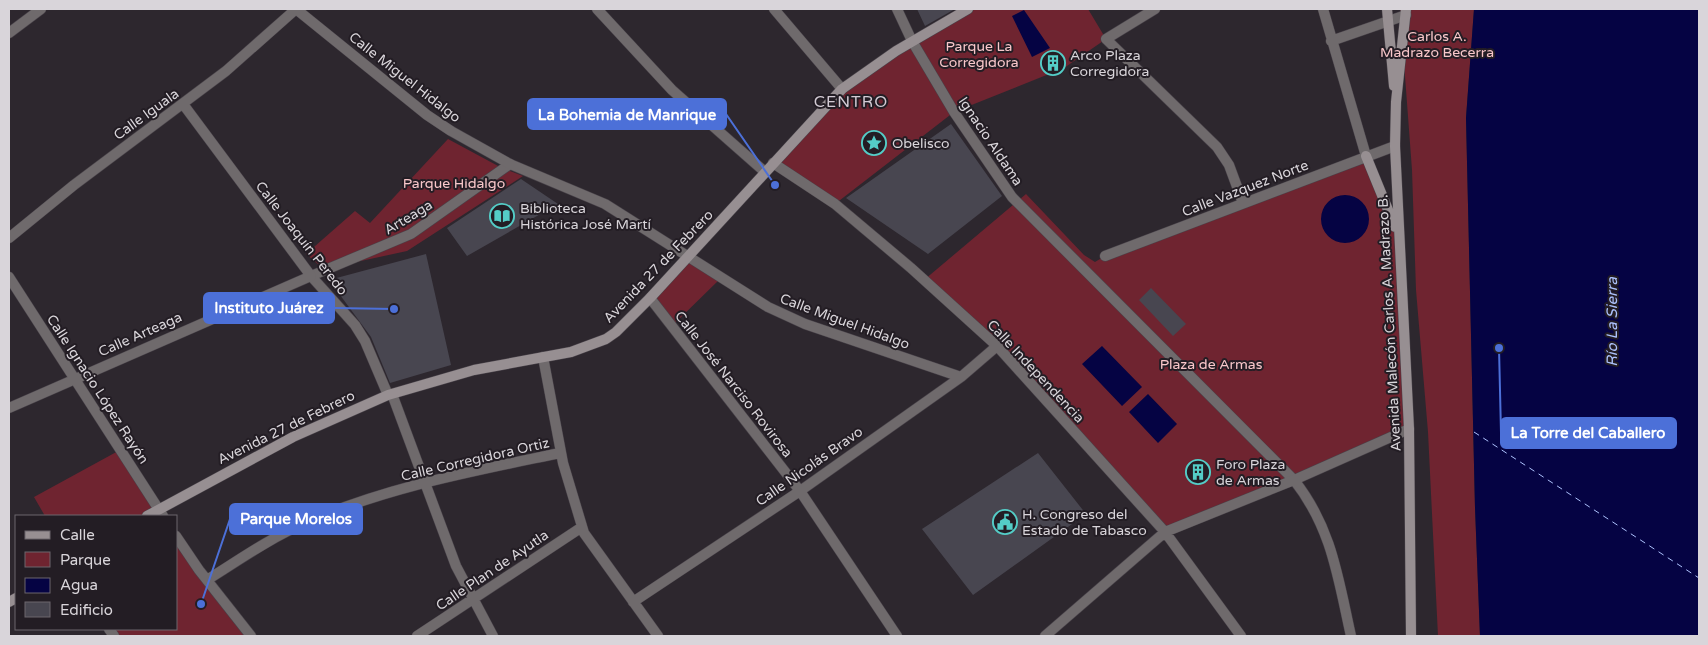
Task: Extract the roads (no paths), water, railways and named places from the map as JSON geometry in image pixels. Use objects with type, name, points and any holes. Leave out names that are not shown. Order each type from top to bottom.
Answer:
[{"type":"main road","name":"Avenida 27 de Febrero","points":[[161,512],[292,437],[390,394],[474,370],[583,349],[606,339],[616,332],[650,298],[842,89],[912,41],[968,9]]},
{"type":"main road","points":[[1387,9],[1396,102]]},
{"type":"main road","name":"Avenida Malecón Carlos A. Madrazo B.","points":[[1406,12],[1396,102],[1395,146],[1409,429],[1411,636]]},
{"type":"main road","points":[[1366,156],[1398,233]]},
{"type":"street","points":[[9,33],[41,9]]},
{"type":"street","name":"Calle Iguala","points":[[9,238],[74,185],[226,71],[296,9]]},
{"type":"street","name":"Calle Miguel Hidalgo","points":[[296,9],[427,115],[451,131],[510,164],[605,204],[787,317],[961,377]]},
{"type":"street","points":[[597,9],[672,90],[764,172]]},
{"type":"street","points":[[774,9],[842,89]]},
{"type":"street","name":"Ignacio Aldama","points":[[897,9],[912,41],[954,112],[1012,197],[1086,269],[1294,480],[1313,507],[1328,539],[1351,636]]},
{"type":"street","points":[[1155,9],[1106,39],[1217,147],[1229,165],[1243,203]]},
{"type":"street","points":[[1323,9],[1366,156]]},
{"type":"street","points":[[1331,41],[1406,12]]},
{"type":"street","name":"Calle Joaquín Peredo","points":[[183,104],[311,276],[355,325],[365,341],[390,394],[456,566],[493,636]]},
{"type":"street","name":"Calle Vazquez Norte","points":[[1105,256],[1395,146]]},
{"type":"street","name":"Calle Independencia","points":[[773,163],[835,204],[911,268],[997,346],[1165,532],[1241,636]]},
{"type":"street","name":"Arteaga","points":[[311,276],[411,234],[510,164]]},
{"type":"street","name":"Calle Arteaga","points":[[9,408],[311,276]]},
{"type":"street","name":"Calle Ignacio López Rayón","points":[[9,277],[161,512]]},
{"type":"street","name":"Calle José Narciso Rovirosa","points":[[650,298],[800,491],[897,636]]},
{"type":"street","name":"Calle Nicolás Bravo","points":[[633,602],[800,491],[961,377],[997,346]]},
{"type":"street","points":[[543,357],[560,453],[582,526],[588,540],[658,636]]},
{"type":"street","points":[[1045,636],[1165,532],[1294,480],[1409,429]]},
{"type":"street","name":"Calle Corregidora Ortiz","points":[[207,580],[260,546],[303,524],[340,509],[424,483],[560,453]]},
{"type":"street","name":"Calle Plan de Ayutla","points":[[417,636],[582,526]]},
{"type":"street","points":[[178,539],[207,580],[252,636]]},
{"type":"water","name":"Río La Sierra","points":[[1474,9],[1699,9],[1699,636],[1480,636],[1475,507],[1466,118]]},
{"type":"water","points":[[1024,10],[1050,48],[1032,57],[1012,16]]},
{"type":"water","points":[[1340,195],[1350,195],[1359,199],[1365,205],[1368,210],[1368,228],[1359,239],[1350,243],[1340,243],[1331,239],[1325,233],[1321,224],[1321,214],[1325,205],[1331,199]]},
{"type":"water","points":[[1102,346],[1142,387],[1122,406],[1082,364]]},
{"type":"water","points":[[1148,394],[1177,424],[1158,443],[1129,412]]},
{"type":"place","name":"Arco Plaza Corregidora","points":[[1053,63]]},
{"type":"place","name":"Obelisco","points":[[874,143]]},
{"type":"place","name":"La Bohemia de Manrique","points":[[775,185]]},
{"type":"place","name":"Biblioteca Histórica José Martí","points":[[502,216]]},
{"type":"place","name":"Instituto Juárez","points":[[394,309]]},
{"type":"place","name":"La Torre del Caballero","points":[[1499,348]]},
{"type":"place","name":"Foro Plaza de Armas","points":[[1198,472]]},
{"type":"place","name":"H. Congreso del Estado de Tabasco","points":[[1005,522]]},
{"type":"place","name":"Parque Morelos","points":[[201,604]]},
{"type":"district","name":"CENTRO","points":[[851,101]]},
{"type":"park label","name":"Carlos A. Madrazo Becerra","points":[[1437,44]]},
{"type":"park label","name":"Parque La Corregidora","points":[[979,54]]},
{"type":"park label","name":"Parque Hidalgo","points":[[454,183]]},
{"type":"park label","name":"Plaza de Armas","points":[[1211,364]]}]
